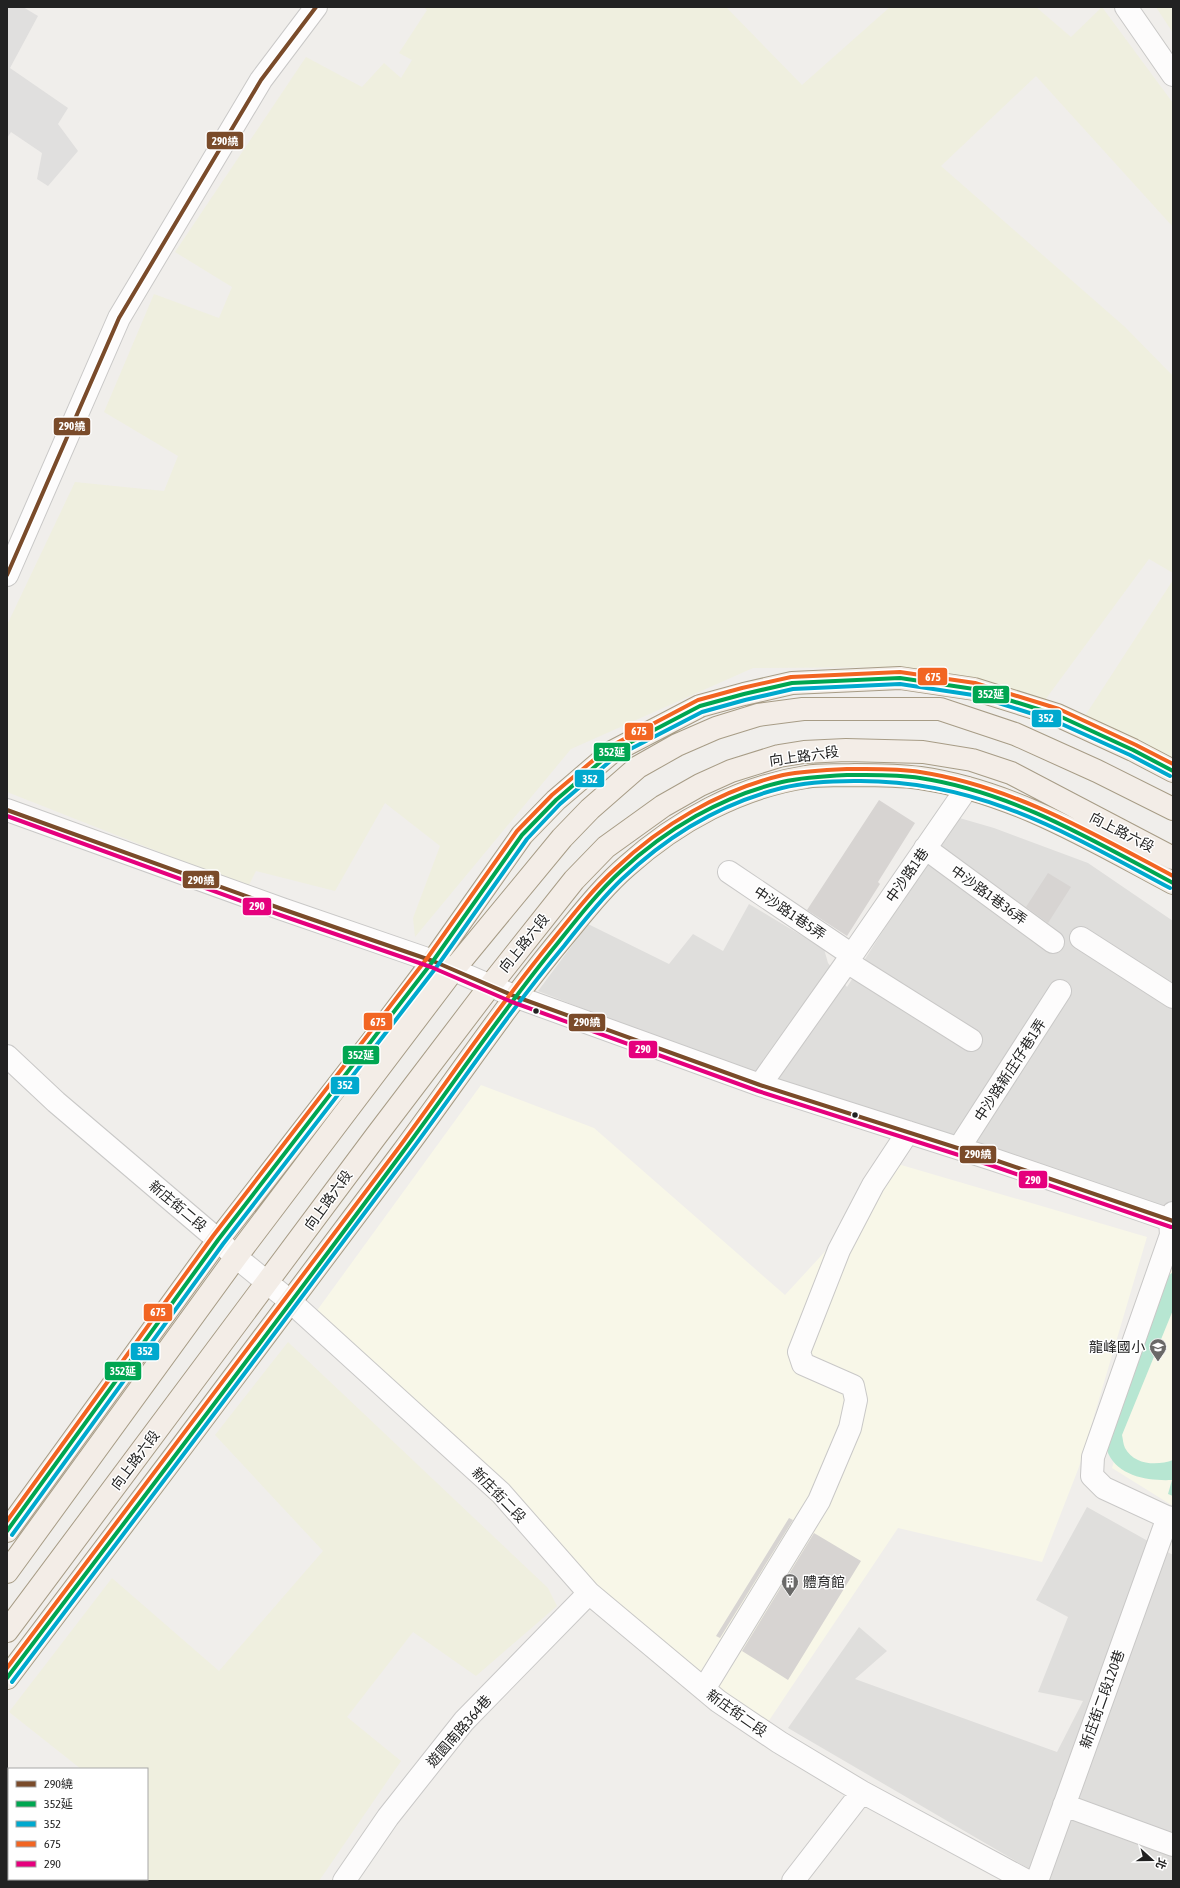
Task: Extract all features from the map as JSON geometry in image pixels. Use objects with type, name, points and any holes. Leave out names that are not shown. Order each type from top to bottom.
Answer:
[{"type":"main road","points":[[7,1531],[218,1240],[433,961],[522,835],[556,800],[612,752],[700,706],[744,694],[792,683],[900,678],[974,688],[1057,715],[1173,770]]},
{"type":"main road","points":[[7,1572],[236,1257],[454,969],[562,838],[590,809],[638,767],[677,745],[716,728],[758,715],[803,709],[940,709],[1015,734],[1097,771],[1173,809]]},
{"type":"main road","name":"向上路六段","points":[[7,1631],[376,1136],[490,986],[574,880],[606,847],[663,806],[700,785],[731,771],[779,756],[804,752],[846,750],[923,752],[972,760],[1011,773],[1173,858]]},
{"type":"main road","name":"向上路六段","points":[[7,1678],[291,1302],[467,1064],[514,996],[594,900],[627,866],[680,825],[712,807],[768,785],[810,776],[897,776],[920,778],[967,788],[1010,801],[1062,823],[1173,883]]},
{"type":"street","points":[[7,576],[119,318],[261,80],[316,7]]},
{"type":"street","points":[[1126,7],[1173,75]]},
{"type":"street","name":"中沙路1巷","points":[[760,1085],[967,788]]},
{"type":"street","points":[[7,810],[282,909],[433,961],[514,996],[760,1085],[1172,1218],[1171,1235],[1093,1457],[1092,1476],[1104,1488],[1171,1519]]},
{"type":"street","name":"中沙路1巷36弄","points":[[925,848],[1053,942]]},
{"type":"street","name":"中沙路1巷5弄","points":[[729,872],[849,958]]},
{"type":"street","points":[[1081,938],[1173,997]]},
{"type":"street","points":[[849,958],[971,1040]]},
{"type":"street","name":"中沙路新庄仔巷1弄","points":[[959,1148],[1060,991]]},
{"type":"street","name":"新庄街二段","points":[[7,1056],[56,1102],[236,1257],[291,1302],[501,1493],[589,1593],[704,1690],[779,1742],[862,1792],[1027,1881]]},
{"type":"street","points":[[704,1690],[819,1501],[850,1428],[856,1400],[853,1386],[803,1364],[799,1352],[839,1250],[873,1185],[908,1132]]},
{"type":"street","name":"新庄街二段120巷","points":[[1037,1881],[1171,1519]]},
{"type":"street","name":"遊園南路364巷","points":[[344,1881],[388,1817],[464,1721],[589,1593]]},
{"type":"street","points":[[793,1881],[862,1792]]},
{"type":"street","points":[[1064,1805],[1173,1845]]},
{"type":"shaded area","points":[[7,7],[23,7],[38,16],[10,68],[68,108],[58,124],[78,151],[48,186],[37,179],[42,153],[11,132],[7,138]]},
{"type":"shaded area","points":[[956,817],[994,828],[1088,863],[1173,921],[1173,1222],[867,1119],[538,991],[588,924],[669,964],[693,934],[723,951],[749,904],[824,949],[828,963],[847,987]]},
{"type":"shaded area","points":[[481,1085],[594,1128],[785,1295],[843,1232],[891,1162],[1147,1237],[1079,1467],[1042,1562],[898,1528],[766,1725],[594,1594],[502,1512],[313,1316]]},
{"type":"shaded area","name":"龍峰國小","points":[[1173,1256],[1173,1506],[1112,1468]]},
{"type":"shaded area","points":[[1087,1507],[1173,1555],[1173,1881],[1050,1881],[788,1728],[859,1627],[887,1651],[855,1679],[1057,1752],[1083,1701],[1038,1692],[1068,1617],[1036,1600]]},
{"type":"green space","points":[[424,7],[726,7],[802,85],[890,7],[1036,7],[1071,37],[1102,7],[1173,103],[1173,227],[1036,76],[941,166],[1125,327],[1173,376],[1173,573],[1149,559],[1045,700],[904,667],[753,668],[571,749],[415,937],[413,918],[440,846],[385,803],[335,891],[256,871],[248,887],[7,792],[7,625],[75,482],[164,491],[178,456],[104,412],[154,294],[219,318],[232,287],[175,252],[306,57],[362,87],[384,63],[401,78],[412,60],[399,53],[427,10]]},
{"type":"green space","points":[[1156,7],[1173,7],[1173,33]]},
{"type":"green space","points":[[1173,580],[1173,762],[1083,719]]},
{"type":"green space","points":[[1173,1272],[1173,1310],[1122,1435],[1123,1443],[1129,1454],[1140,1461],[1146,1463],[1160,1463],[1173,1460],[1173,1496],[1168,1494],[1172,1480],[1154,1480],[1136,1476],[1119,1467],[1108,1453],[1105,1437],[1167,1277]]},
{"type":"green space","points":[[288,1342],[548,1588],[557,1606],[476,1676],[413,1632],[347,1717],[401,1761],[319,1881],[11,1881],[148,1880],[148,1768],[80,1768],[9,1712],[112,1578],[219,1671],[323,1551],[215,1435]]},
{"type":"building","points":[[879,800],[915,823],[878,882],[880,884],[847,936],[807,910]]},
{"type":"building","points":[[1048,873],[1071,887],[1048,923],[1026,907]]},
{"type":"building","points":[[789,1518],[793,1520],[720,1638],[716,1636]]},
{"type":"building","name":"體育館","points":[[814,1533],[861,1561],[788,1680],[742,1651]]},
{"type":"transit line","name":"290繞","points":[[7,575],[119,318],[261,80],[316,7]]},
{"type":"transit line","name":"675","points":[[7,1521],[213,1236],[428,957],[517,831],[552,795],[609,747],[698,700],[742,688],[791,677],[900,672],[975,683],[1059,709],[1173,764]]},
{"type":"transit line","name":"352延","points":[[7,1531],[218,1240],[433,961],[522,835],[556,800],[612,752],[700,706],[744,694],[792,683],[900,678],[974,689],[1057,715],[1133,750],[1173,771]]},
{"type":"transit line","name":"352","points":[[12,1535],[223,1244],[438,965],[527,839],[560,804],[615,757],[702,712],[745,700],[793,689],[900,684],[973,695],[1055,721],[1130,755],[1170,776]]},
{"type":"transit line","name":"675","points":[[7,1668],[349,1215],[531,967],[606,877],[633,853],[672,824],[714,800],[737,790],[783,775],[847,769],[902,770],[954,779],[987,788],[1019,800],[1082,828],[1173,876]]},
{"type":"transit line","name":"352延","points":[[7,1678],[304,1285],[421,1127],[497,1021],[537,969],[612,879],[638,856],[676,828],[717,805],[760,788],[782,782],[823,776],[902,776],[954,785],[987,794],[1019,806],[1082,835],[1173,883]]},
{"type":"transit line","name":"352","points":[[12,1682],[356,1225],[543,972],[592,911],[614,887],[639,863],[677,835],[696,823],[738,802],[782,788],[800,784],[827,782],[854,781],[899,783],[940,789],[980,799],[1019,813],[1094,847],[1170,888]]},
{"type":"transit line","name":"290繞","points":[[7,810],[282,909],[433,961],[514,996],[760,1085],[992,1159],[1173,1221]]},
{"type":"transit line","name":"290","points":[[7,816],[280,915],[431,967],[512,1002],[758,1091],[990,1165],[1171,1227]]},
{"type":"place","name":"龍峰國小","points":[[1158,1362]]},
{"type":"place","name":"體育館","points":[[790,1597]]}]
